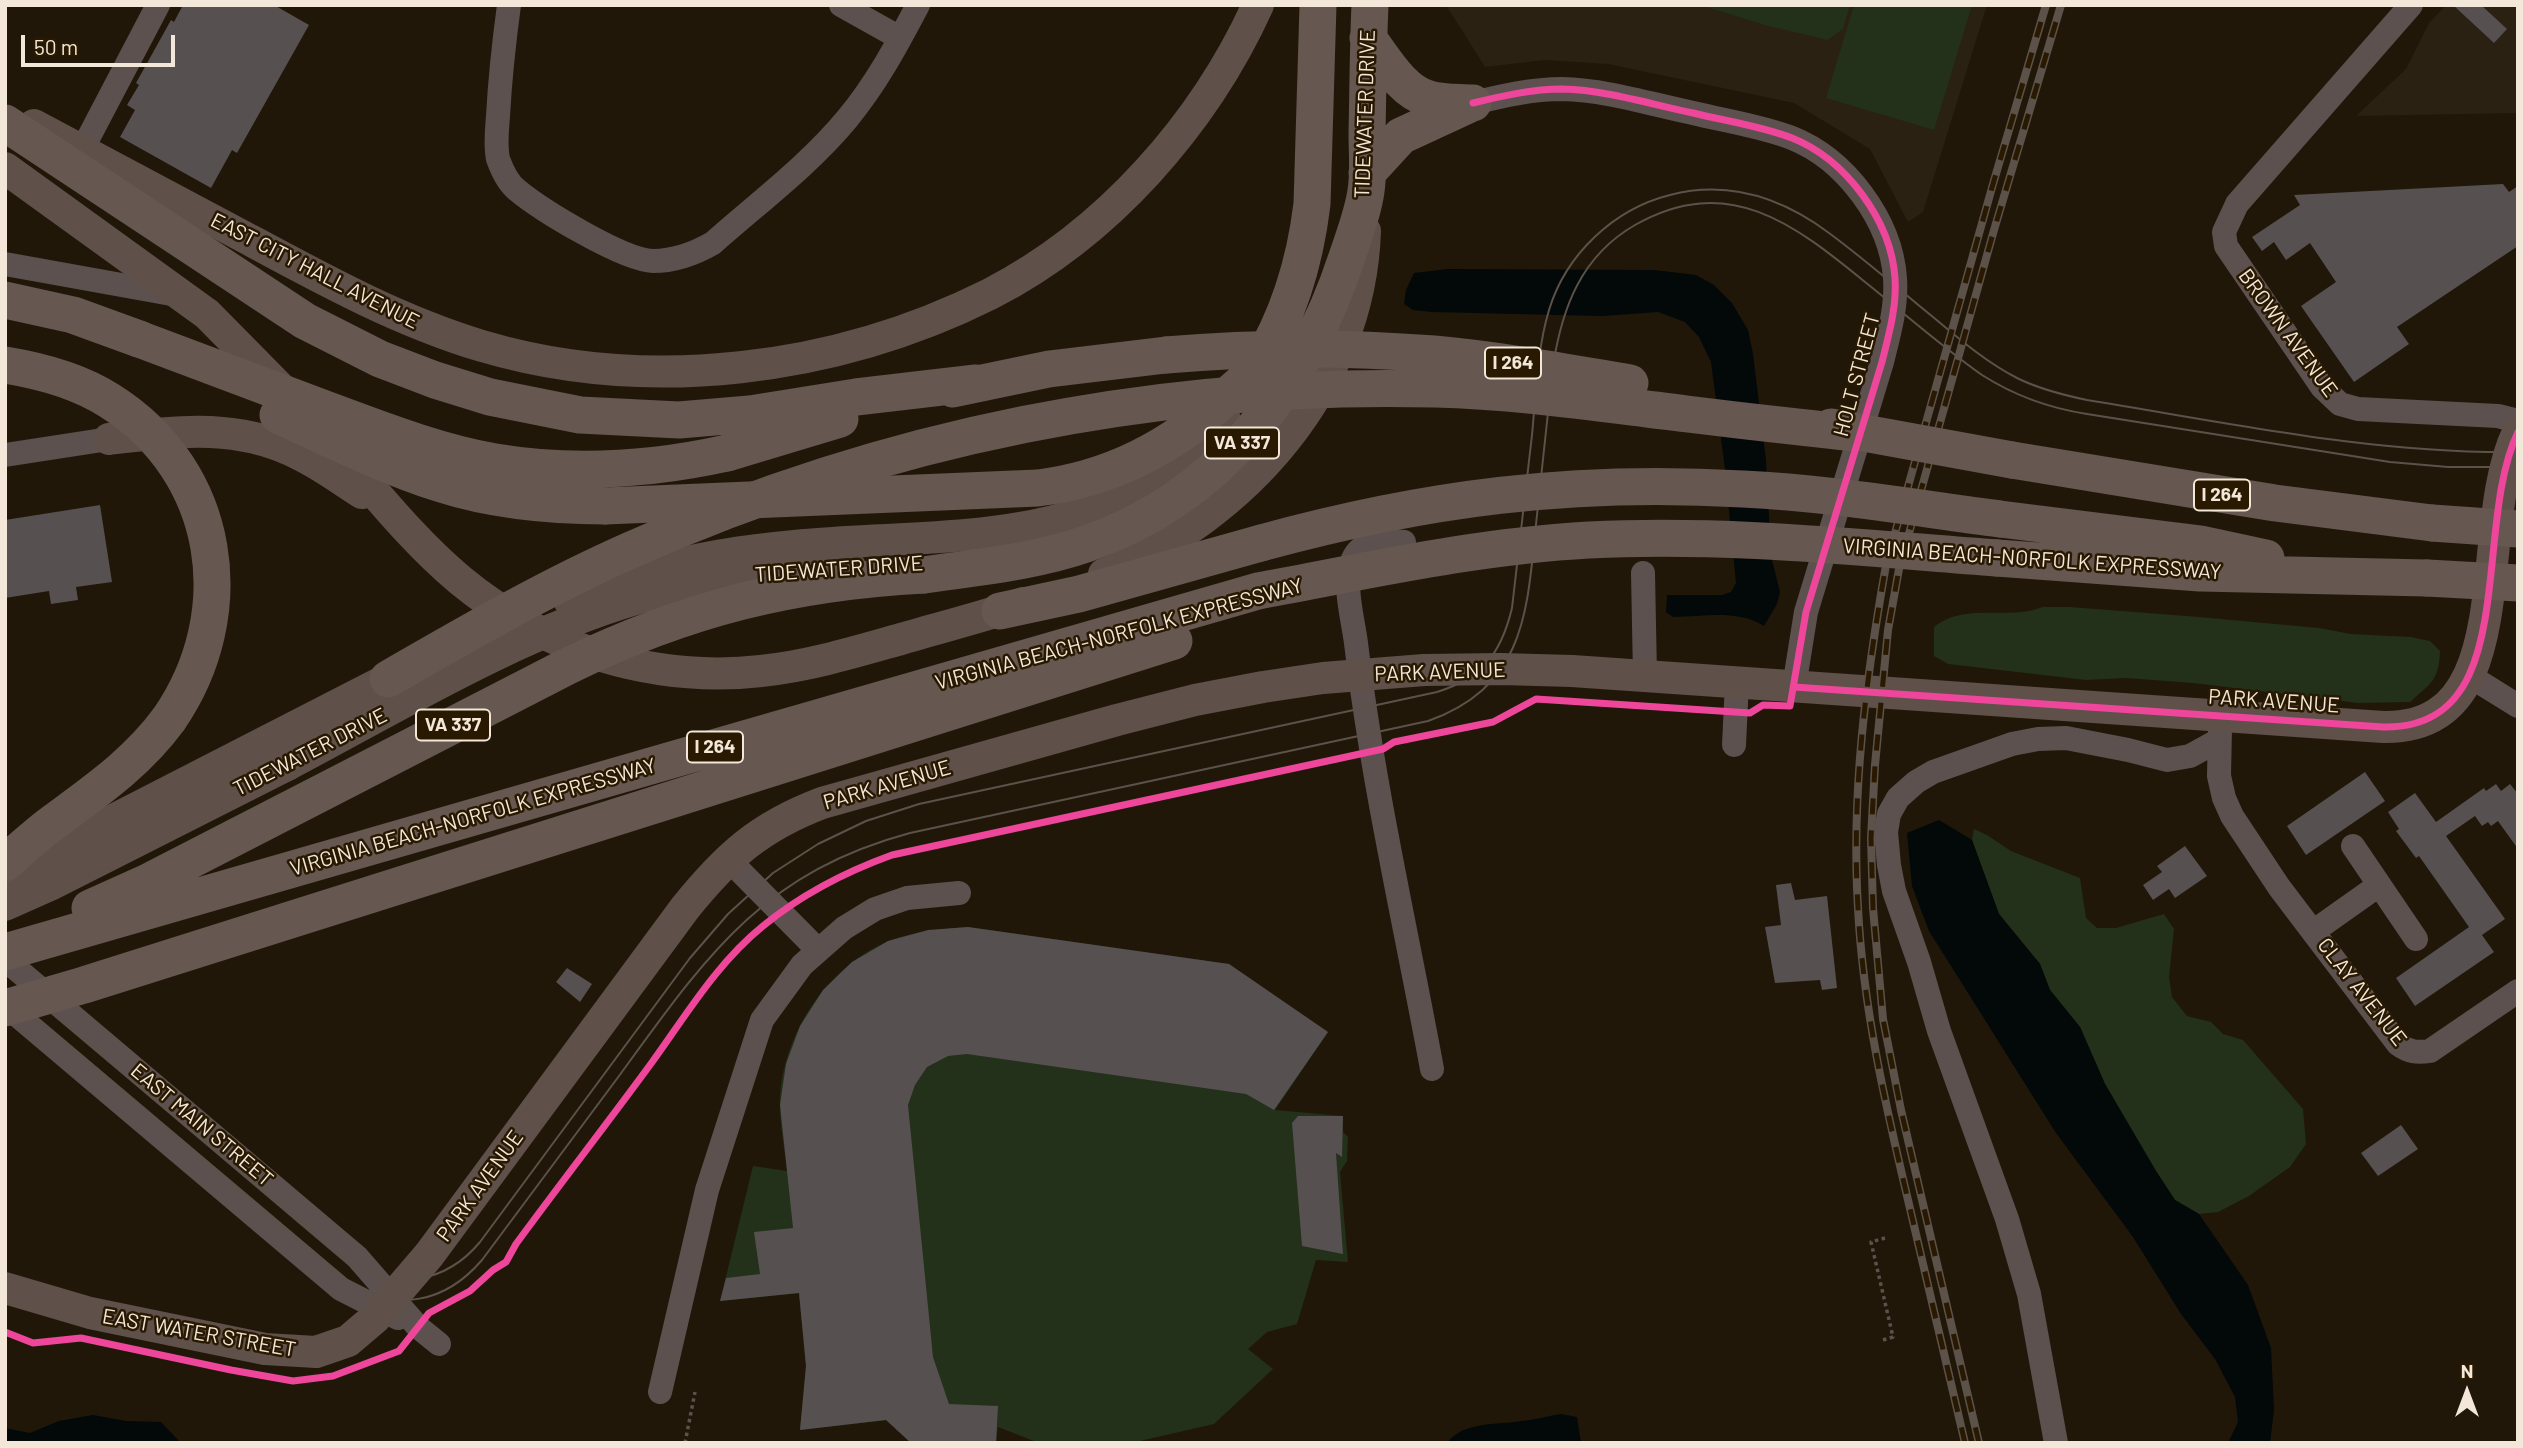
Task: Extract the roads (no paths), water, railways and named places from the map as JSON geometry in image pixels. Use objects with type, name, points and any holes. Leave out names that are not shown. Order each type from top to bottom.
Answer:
[{"type":"highway","name":"TIDEWATER DRIVE","points":[[1256,368],[1280,324],[1295,288],[1309,232],[1314,165],[1318,5]]},
{"type":"highway","name":"TIDEWATER DRIVE","points":[[924,559],[991,565],[1056,553],[1118,531],[1176,499],[1227,459],[1268,412],[1317,334],[1341,274],[1366,182],[1369,22]]},
{"type":"highway","points":[[1369,22],[1401,80],[1419,96],[1441,102],[1473,103]]},
{"type":"highway","points":[[1366,182],[1401,136],[1473,103]]},
{"type":"highway","points":[[5,123],[305,320],[380,359],[491,397],[580,415],[679,420],[750,414],[856,397],[976,383]]},
{"type":"highway","name":"I 264","points":[[5,300],[73,315],[396,435],[493,462],[530,467],[597,470],[669,465],[727,453],[895,403],[976,383],[1087,364],[1166,355],[1306,349],[1472,358],[1686,392],[1854,433],[2012,460],[2263,501],[2432,523],[2518,529]]},
{"type":"highway","name":"VA 337","points":[[139,339],[238,397],[409,473],[442,485],[498,498],[552,505],[605,506],[1064,485],[1107,473],[1166,444],[1221,402],[1256,368]]},
{"type":"highway","points":[[5,365],[60,377],[110,401],[155,438],[171,457],[191,492],[207,534],[212,595],[211,620],[197,670],[157,737],[123,770],[48,826],[5,863]]},
{"type":"highway","points":[[388,679],[591,568],[733,507],[810,480],[918,448],[1065,416],[1177,399],[1251,393],[1426,389],[1560,398],[1854,433]]},
{"type":"highway","points":[[1000,611],[1079,594],[1352,519],[1468,498],[1551,489],[1626,486],[1772,491],[2000,519],[2201,544],[2352,576]]},
{"type":"highway","name":"VIRGINIA BEACH-NORFOLK EXPRESSWAY","points":[[5,952],[1258,591],[1416,550],[1629,538],[1808,544],[2200,572],[2518,583]]},
{"type":"highway","points":[[5,1006],[84,985],[1416,550]]},
{"type":"highway","name":"VA 337","points":[[5,946],[150,881],[556,672],[629,638],[722,605],[757,596],[855,580],[924,559]]},
{"type":"main road","name":"EAST CITY HALL AVENUE","points":[[5,110],[356,296],[416,324],[485,347],[551,361],[626,370],[704,370],[763,364],[839,349],[922,323],[990,293],[1074,238],[1134,185],[1178,135],[1221,73],[1258,5]]},
{"type":"main road","points":[[5,168],[207,314],[263,368],[397,517],[458,579],[499,609],[541,632],[592,653],[640,667],[663,671],[735,674],[787,668],[843,655],[1000,611],[1112,571],[1165,545],[1219,508],[1282,446],[1329,372],[1355,304],[1364,244],[1366,182]]},
{"type":"main road","name":"TIDEWATER DRIVE","points":[[5,871],[572,621],[636,598],[705,582],[775,571],[924,559],[999,533],[1084,513],[1125,494],[1164,471],[1205,437],[1236,401],[1256,368]]},
{"type":"main road","points":[[109,439],[204,431],[265,440],[285,447],[314,463],[397,517]]},
{"type":"main road","name":"PARK AVENUE","points":[[387,1304],[429,1255],[685,908],[728,859],[771,827],[822,803],[1195,700],[1292,682],[1360,675],[1501,669],[1645,676],[1794,687],[2220,727],[2383,727],[2427,724],[2451,713],[2481,683],[2493,644],[2506,473],[2518,432]]},
{"type":"main road","name":"TIDEWATER DRIVE","points":[[8,904],[126,848],[388,679],[581,594],[663,567],[753,549],[924,559]]},
{"type":"main road","name":"EAST WATER STREET","points":[[5,1288],[101,1315],[292,1352],[316,1352],[340,1345],[361,1332],[387,1304]]},
{"type":"street","points":[[82,150],[158,5]]},
{"type":"street","points":[[509,5],[500,78],[496,144],[505,175],[515,189],[557,217],[619,252],[651,261],[672,260],[694,254],[713,243],[815,153],[846,120],[874,84],[918,5]]},
{"type":"street","points":[[841,5],[901,38]]},
{"type":"street","name":"BROWN AVENUE","points":[[2411,5],[2236,204],[2224,232],[2226,246],[2333,400],[2358,409],[2498,416],[2518,421]]},
{"type":"street","name":"HOLT STREET","points":[[1473,103],[1521,92],[1581,90],[1628,98],[1776,133],[1804,144],[1834,163],[1860,193],[1880,225],[1895,276],[1893,312],[1882,362],[1806,612],[1794,687]]},
{"type":"street","points":[[5,264],[185,297]]},
{"type":"street","points":[[5,455],[109,439]]},
{"type":"street","points":[[1416,550],[1383,540],[1361,548],[1353,559],[1348,583],[1372,751],[1432,1069]]},
{"type":"street","points":[[1643,573],[1645,676]]},
{"type":"street","points":[[1734,745],[1737,682]]},
{"type":"street","points":[[2481,683],[2518,706]]},
{"type":"street","points":[[2056,1443],[2029,1294],[2007,1219],[1938,1031],[1919,962],[1894,891],[1886,832],[1889,814],[1898,798],[1916,782],[1933,772],[2012,744],[2066,738],[2167,760],[2190,756],[2220,727]]},
{"type":"street","name":"CLAY AVENUE","points":[[2220,727],[2219,776],[2224,799],[2232,816],[2280,887],[2398,1044],[2406,1050],[2418,1053],[2430,1051],[2518,991]]},
{"type":"street","points":[[2354,846],[2416,939]]},
{"type":"street","points":[[728,859],[817,949]]},
{"type":"street","points":[[2314,931],[2379,885]]},
{"type":"street","points":[[660,1392],[707,1189],[762,1020],[802,965],[844,928],[876,909],[906,898],[959,893]]},
{"type":"street","name":"EAST MAIN STREET","points":[[5,959],[357,1257],[387,1304]]},
{"type":"street","name":"EAST MAIN STREET","points":[[5,1006],[341,1289],[387,1304]]},
{"type":"street","points":[[387,1304],[439,1344]]},
{"type":"tram line","points":[[5,974],[350,1264],[385,1278],[402,1280],[436,1274],[452,1267],[480,1242],[690,958],[728,914],[773,873],[818,844],[866,821],[919,804],[1437,692],[1478,671],[1502,639],[1512,608],[1539,356],[1549,310],[1557,290],[1567,270],[1595,237],[1630,211],[1670,195],[1692,191],[1733,191],[1754,195],[1792,210],[1843,244],[1986,359],[2017,378],[2051,391],[2087,400],[2302,435],[2410,448],[2518,452]]},
{"type":"tram line","points":[[5,991],[348,1281],[366,1291],[402,1300],[420,1299],[436,1294],[468,1275],[482,1260],[650,1033],[710,958],[741,925],[775,896],[814,871],[858,850],[910,833],[1428,721],[1461,706],[1486,686],[1504,664],[1517,639],[1525,611],[1553,366],[1562,324],[1577,285],[1601,252],[1635,225],[1669,210],[1700,203],[1730,204],[1758,212],[1786,225],[1839,261],[1982,375],[2019,395],[2045,405],[2390,462],[2448,467],[2518,467]]},
{"type":"railway","points":[[1965,1443],[1891,1127],[1870,1018],[1861,945],[1856,865],[1859,779],[1872,650],[1886,565],[2046,5]]},
{"type":"railway","points":[[1979,1443],[1901,1110],[1883,1019],[1873,908],[1871,838],[1875,765],[1888,630],[1899,569],[1994,230],[2061,5]]}]
